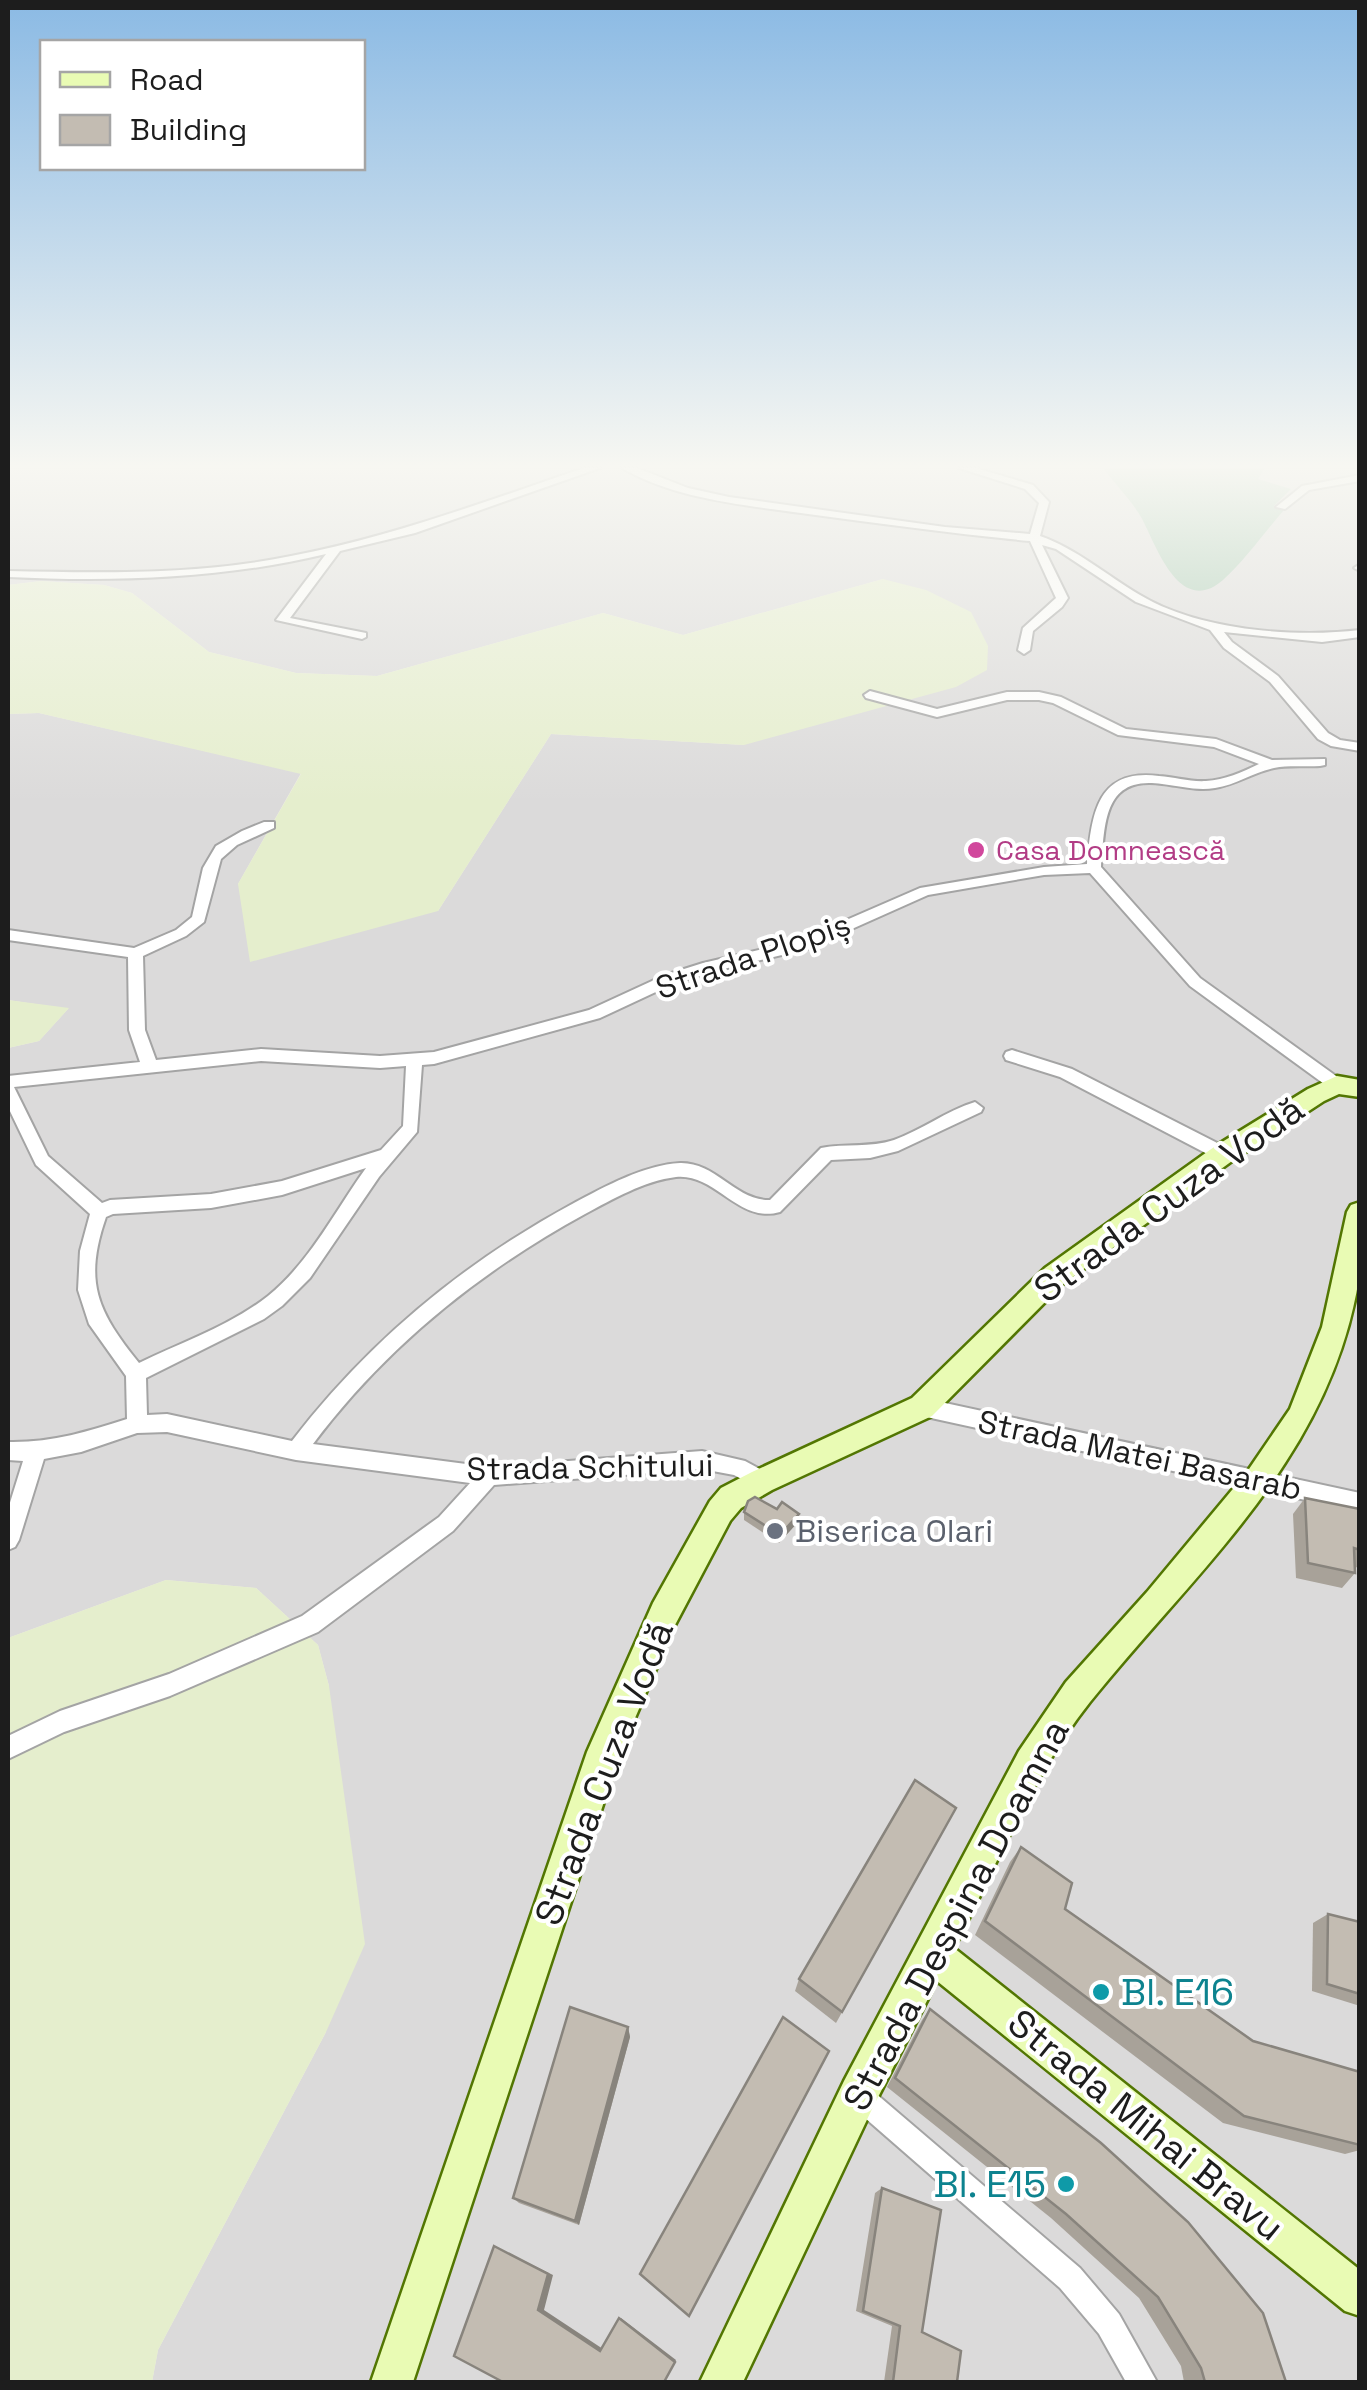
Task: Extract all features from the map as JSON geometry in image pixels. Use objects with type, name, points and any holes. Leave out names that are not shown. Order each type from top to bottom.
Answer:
[{"type":"street","points":[[313,580],[282,620],[362,635]]},
{"type":"street","points":[[1024,650],[1027,630],[1062,598],[1053,580]]},
{"type":"street","points":[[1109,580],[1140,600],[1214,628],[1322,638],[1360,633]]},
{"type":"street","points":[[1214,628],[1274,679],[1323,736],[1340,745],[1360,747]]},
{"type":"street","points":[[870,695],[937,712],[1007,696],[1048,697],[1113,729],[1216,743],[1270,764]]},
{"type":"street","points":[[1320,762],[1270,764],[1215,785],[1148,778],[1121,784],[1105,798],[1100,812],[1094,868],[1195,982],[1348,1087]]},
{"type":"street","points":[[8,935],[135,953],[195,924],[210,859],[226,843],[268,825]]},
{"type":"street","name":"Strada Plopiș","points":[[8,1082],[149,1064],[299,1055],[414,1061],[594,1014],[670,979],[802,945],[924,891],[1044,870],[1094,868]]},
{"type":"street","points":[[135,953],[137,1030],[149,1064]]},
{"type":"street","points":[[1012,1056],[1066,1073],[1223,1154]]},
{"type":"street","points":[[136,1374],[279,1298],[300,1276],[350,1201],[411,1128],[414,1061]]},
{"type":"street","name":"Strada Cuza Vodă","points":[[392,2382],[427,2269],[630,1684],[720,1512],[731,1498],[762,1480],[922,1407],[1044,1285],[1223,1154],[1348,1087]]},
{"type":"street","points":[[8,1092],[42,1160],[100,1212]]},
{"type":"street","points":[[296,1451],[351,1382],[410,1325],[482,1267],[602,1197],[654,1176],[694,1170],[757,1207],[774,1207],[827,1153],[850,1154],[894,1146],[950,1115],[975,1108]]},
{"type":"street","points":[[137,1424],[136,1374],[95,1321],[86,1299],[87,1263],[100,1212],[110,1207],[244,1196],[387,1155]]},
{"type":"street","name":"Strada Despina Doamna","points":[[720,2382],[858,2095],[1055,1724],[1106,1658],[1158,1603],[1258,1482],[1313,1394],[1335,1328],[1360,1212]]},
{"type":"street","name":"Strada Matei Basarab","points":[[922,1407],[1360,1502]]},
{"type":"street","name":"Strada Schitului","points":[[8,1451],[36,1452],[137,1424],[167,1423],[296,1451],[489,1476],[702,1460],[738,1468],[762,1480]]},
{"type":"street","points":[[8,1540],[36,1452]]},
{"type":"street","points":[[8,1748],[60,1722],[170,1685],[310,1624],[446,1524],[489,1476]]},
{"type":"street","name":"Strada Mihai Bravu","points":[[932,1954],[1360,2296]]},
{"type":"street","points":[[858,2095],[1070,2278],[1109,2324],[1142,2382]]},
{"type":"shaded area","points":[[8,580],[881,580],[683,635],[603,613],[377,676],[296,673],[209,652],[132,593],[104,585],[41,581],[8,585]]},
{"type":"shaded area","points":[[883,580],[1359,580],[1359,2382],[152,2382],[158,2350],[326,2032],[329,1686],[318,1645],[256,1588],[166,1580],[8,1638],[8,1048],[39,1041],[68,1009],[8,1000],[8,714],[39,713],[301,773],[238,884],[438,911],[551,734],[744,745]]},
{"type":"green space","points":[[885,580],[926,590],[971,612],[988,646],[987,670],[956,687],[744,745],[551,734],[438,911],[250,962],[238,884],[301,774],[39,713],[8,714],[8,585],[41,581],[104,585],[132,593],[209,652],[296,673],[377,676],[603,613],[683,635]]},
{"type":"green space","points":[[1178,580],[1223,580],[1207,589],[1194,590]]},
{"type":"green space","points":[[8,1000],[69,1008],[39,1041],[8,1048]]},
{"type":"green space","points":[[166,1580],[256,1588],[318,1645],[329,1686],[365,1944],[326,2032],[158,2350],[152,2382],[8,2382],[8,1638]]},
{"type":"building","name":"Biserica Olari","points":[[755,1497],[777,1509],[782,1502],[799,1514],[780,1535],[744,1512],[748,1501]]},
{"type":"building","points":[[1305,1498],[1360,1509],[1360,1550],[1354,1548],[1355,1573],[1308,1563]]},
{"type":"building","points":[[915,1780],[956,1808],[842,2012],[799,1979]]},
{"type":"building","name":"Bl. E16","points":[[1021,1847],[1072,1883],[1065,1909],[1253,2041],[1360,2072],[1360,2145],[1244,2116],[985,1921]]},
{"type":"building","points":[[1328,1914],[1360,1922],[1360,1994],[1327,1984]]},
{"type":"building","points":[[570,2007],[628,2027],[575,2221],[513,2198]]},
{"type":"building","name":"Bl. E15","points":[[930,2009],[1101,2143],[1188,2222],[1263,2313],[1286,2382],[1205,2382],[1201,2368],[1158,2297],[1066,2214],[895,2078]]},
{"type":"building","points":[[783,2017],[829,2051],[689,2316],[640,2274]]},
{"type":"building","points":[[882,2188],[941,2210],[922,2332],[961,2351],[957,2382],[893,2382],[900,2326],[863,2311]]},
{"type":"building","points":[[494,2246],[548,2274],[538,2310],[600,2351],[619,2318],[675,2362],[664,2382],[503,2382],[454,2356]]},
{"type":"place","name":"Casa Domnească","points":[[976,850]]},
{"type":"place","name":"Biserica Olari","points":[[775,1531]]},
{"type":"place","name":"Bl. E16","points":[[1101,1992]]},
{"type":"place","name":"Bl. E15","points":[[1066,2184]]}]
